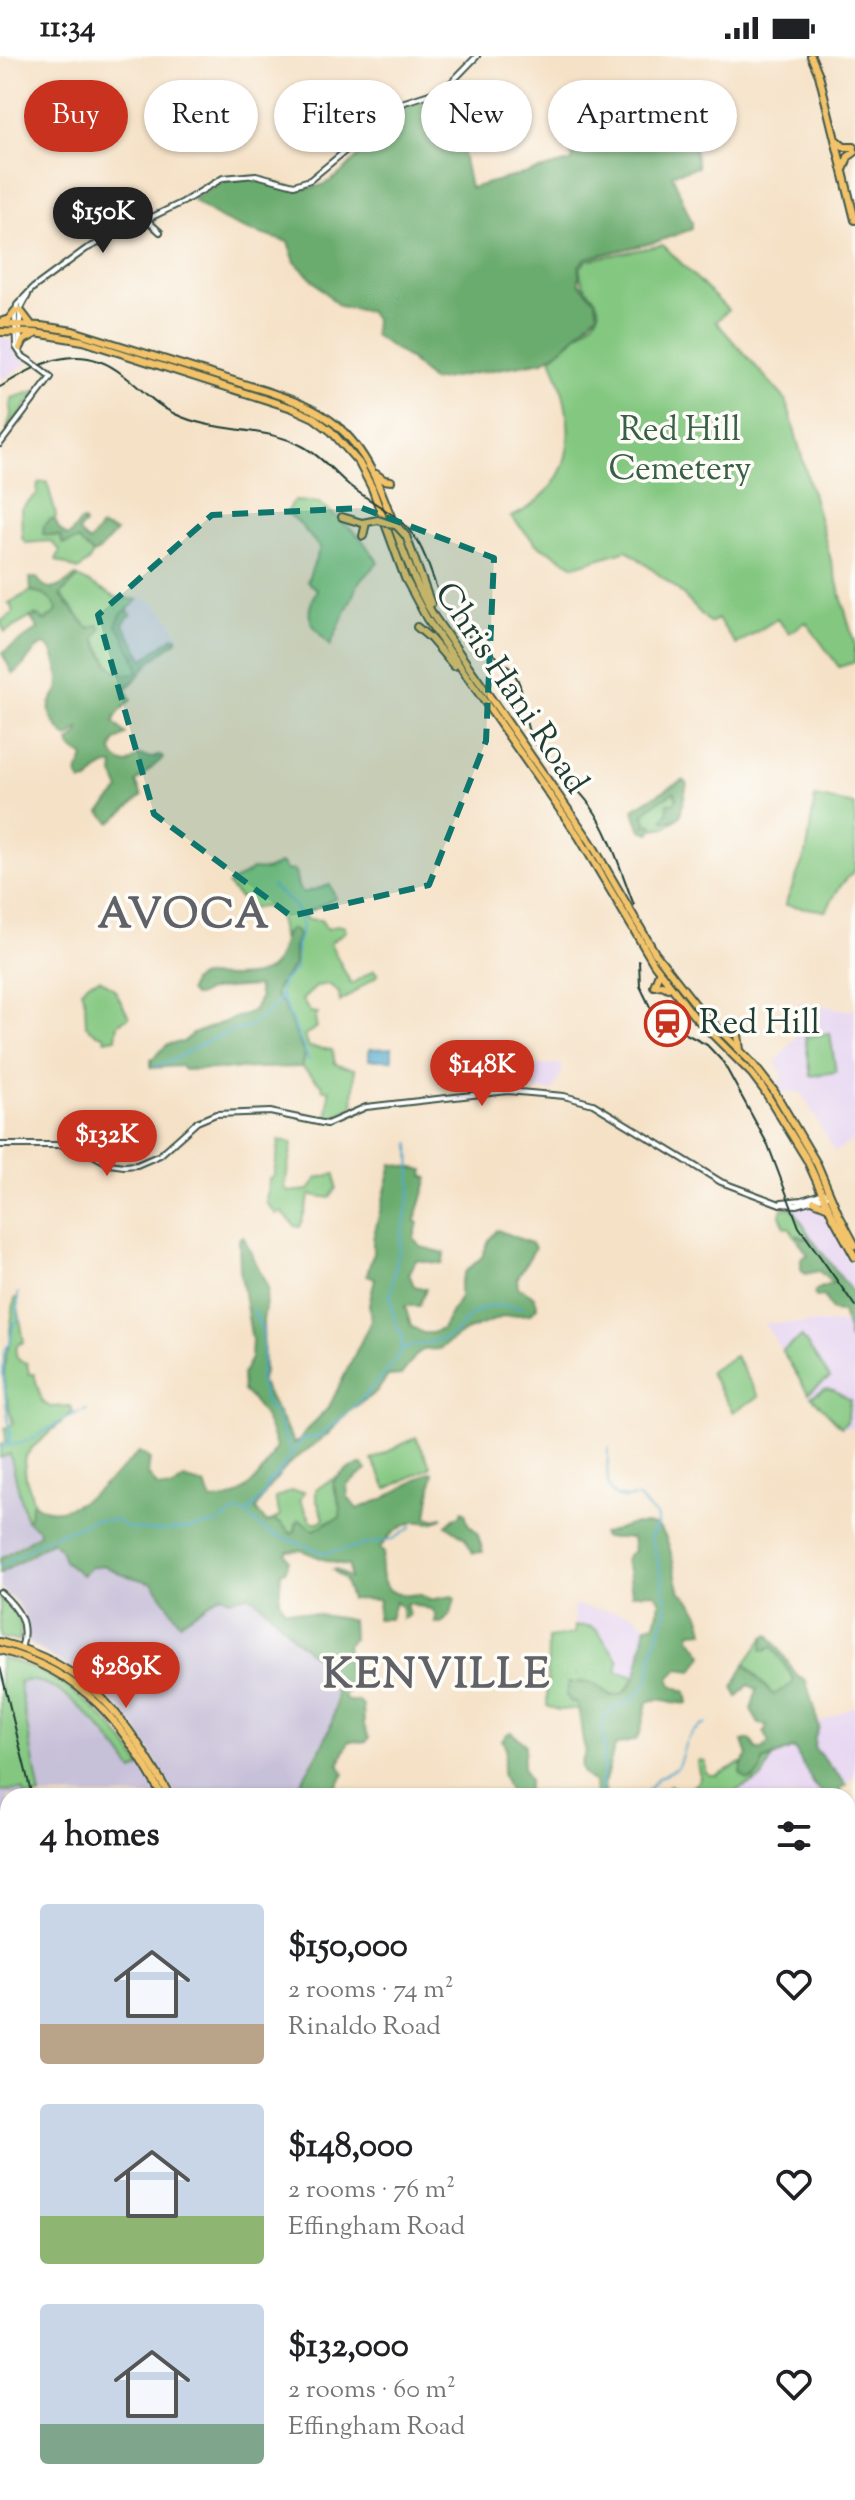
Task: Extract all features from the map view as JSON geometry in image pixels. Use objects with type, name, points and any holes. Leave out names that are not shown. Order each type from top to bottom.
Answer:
[{"type":"main road","points":[[811,56],[819,75],[855,220]]},
{"type":"main road","points":[[835,139],[844,147],[855,149],[846,161],[843,172]]},
{"type":"main road","points":[[14,341],[1,327],[18,310],[33,325]]},
{"type":"main road","name":"Chris Hani Road","points":[[17,328],[33,325],[88,335],[300,403],[323,415],[343,431],[365,457],[373,472],[414,578],[439,624],[590,841],[655,953],[683,991],[753,1064],[774,1091],[817,1164],[829,1208],[855,1257]]},
{"type":"main road","name":"Chris Hani Road","points":[[1,327],[83,341],[292,408],[314,418],[331,431],[359,463],[372,488],[412,592],[435,632],[579,837],[631,929],[659,971],[707,1029],[757,1079],[855,1245]]},
{"type":"main road","points":[[20,348],[26,337],[39,333]]},
{"type":"main road","points":[[373,472],[391,481]]},
{"type":"main road","points":[[342,517],[354,522],[378,520],[397,526],[406,536],[439,624]]},
{"type":"main road","points":[[363,536],[366,523]]},
{"type":"main road","points":[[417,627],[466,676]]},
{"type":"main road","points":[[479,682],[492,686]]},
{"type":"main road","points":[[659,971],[654,986],[662,985],[675,992]]},
{"type":"main road","points":[[717,1028],[737,1032],[740,1052]]},
{"type":"main road","points":[[819,1184],[813,1198],[829,1208]]},
{"type":"main road","points":[[0,1642],[67,1679],[103,1708],[135,1747],[158,1788]]},
{"type":"main road","points":[[0,1650],[16,1650],[67,1671],[110,1705],[142,1746],[166,1788]]},
{"type":"street","points":[[0,444],[51,377],[18,352],[14,341],[18,310],[38,284],[93,244],[223,178],[256,175],[289,185],[310,180],[402,105],[445,89],[477,56]]},
{"type":"street","points":[[839,155],[855,149]]},
{"type":"street","points":[[141,221],[159,230],[157,219],[161,212]]},
{"type":"street","points":[[17,328],[20,348],[28,360]]},
{"type":"street","points":[[0,1145],[68,1145],[109,1164],[137,1165],[160,1155],[197,1122],[216,1114],[270,1112],[327,1124],[366,1107],[508,1091],[571,1097],[593,1104],[721,1182],[776,1202],[792,1205],[827,1194]]},
{"type":"street","points":[[0,1592],[22,1617],[25,1633],[16,1650]]},
{"type":"highlighted area","points":[[362,508],[494,558],[486,741],[429,885],[291,916],[154,814],[98,615],[212,515]]},
{"type":"shaded area","points":[[0,336],[9,339],[17,355],[28,363],[0,380]]},
{"type":"shaded area","points":[[129,598],[155,603],[170,620],[179,637],[149,661],[85,640]]},
{"type":"shaded area","points":[[799,1002],[852,1011],[855,1008],[855,1139],[835,1152],[801,1092],[782,1092],[778,1080],[784,1079],[775,1063],[795,1039]]},
{"type":"shaded area","points":[[557,1064],[563,1069],[553,1091],[521,1089],[521,1066]]},
{"type":"shaded area","points":[[815,1204],[826,1208],[841,1242],[855,1262],[855,1296],[809,1236],[793,1208]]},
{"type":"shaded area","points":[[764,1323],[847,1323],[847,1335],[855,1343],[855,1428],[841,1427],[811,1396]]},
{"type":"shaded area","points":[[9,1454],[26,1520],[40,1533],[0,1559],[0,1458]]},
{"type":"shaded area","points":[[49,1541],[60,1549],[64,1560],[82,1574],[92,1567],[103,1565],[153,1583],[180,1623],[221,1595],[230,1599],[248,1595],[270,1609],[276,1620],[328,1671],[334,1687],[334,1720],[297,1788],[171,1788],[139,1732],[115,1704],[79,1674],[29,1643],[26,1618],[17,1603],[0,1588],[0,1574]]},
{"type":"shaded area","points":[[575,1606],[633,1614],[646,1626],[635,1677],[615,1671],[597,1630],[589,1626],[575,1626]]},
{"type":"shaded area","points":[[18,1681],[41,1681],[76,1704],[117,1747],[133,1771],[141,1767],[153,1788],[38,1788]]},
{"type":"shaded area","points":[[855,1706],[855,1775],[847,1784],[816,1753],[814,1732],[818,1723]]},
{"type":"shaded area","points":[[794,1748],[817,1788],[741,1788],[762,1778],[772,1758]]},
{"type":"green space","points":[[421,100],[421,152],[463,152],[470,188],[573,161],[571,152],[695,152],[698,167],[672,174],[692,229],[656,242],[586,258],[579,266],[579,283],[595,300],[598,313],[563,348],[543,361],[432,381],[411,360],[374,335],[375,319],[367,311],[339,306],[295,262],[288,242],[227,221],[193,200],[219,184],[241,177],[290,187],[316,187],[340,174],[362,152],[405,152],[405,109]]},
{"type":"green space","name":"Red Hill Cemetery","points":[[663,245],[728,310],[716,322],[786,400],[855,646],[855,662],[839,667],[806,622],[789,633],[777,619],[736,645],[718,619],[710,623],[676,588],[627,550],[575,566],[536,544],[511,517],[542,496],[564,462],[568,445],[566,410],[551,358],[594,321],[599,313],[596,300],[583,282],[580,268],[587,260]]},
{"type":"green space","points":[[38,390],[7,430],[12,398]]},
{"type":"green space","points":[[47,482],[56,515],[55,520],[51,519],[49,535],[60,536],[63,544],[78,540],[93,554],[78,570],[56,560],[60,550],[50,541],[26,543],[22,538],[21,509],[37,494],[38,483]]},
{"type":"green space","points":[[295,501],[320,503],[360,537],[378,562],[359,582],[330,646],[314,626],[310,614],[317,589],[307,582],[320,548],[287,513]]},
{"type":"green space","points":[[51,519],[67,536],[84,521],[79,533],[89,542],[101,527],[116,532],[93,554],[78,540],[63,544],[60,536],[43,534],[44,526]]},
{"type":"green space","points":[[76,576],[60,595],[88,628],[99,625],[101,629],[95,639],[116,671],[129,674],[138,672],[135,655],[116,625],[121,614],[128,610],[131,614],[123,624],[144,659],[177,637],[177,641],[151,661],[126,690],[131,700],[115,718],[114,723],[126,734],[117,740],[112,749],[120,762],[128,764],[139,755],[153,758],[159,755],[163,758],[136,782],[142,796],[111,823],[100,812],[120,790],[113,774],[114,765],[102,767],[88,781],[81,782],[78,772],[84,757],[71,748],[69,742],[79,729],[68,738],[50,715],[59,683],[51,649],[44,645],[39,647],[13,674],[2,653],[38,629],[30,617],[38,616],[45,621],[57,611],[48,598],[31,591],[30,578],[37,578],[46,587],[55,588]]},
{"type":"green space","points":[[78,577],[115,597],[138,600],[123,613],[116,625],[127,642],[139,672],[129,675],[112,670],[95,638],[97,633],[88,628],[60,594]]},
{"type":"green space","points":[[31,591],[48,598],[57,611],[45,621],[35,615],[5,632],[0,622],[14,612],[9,603]]},
{"type":"green space","points":[[682,780],[687,783],[680,816],[675,820],[663,819],[668,803],[674,803],[677,799],[674,792],[653,805],[643,816],[645,826],[651,824],[653,829],[650,833],[641,830],[633,809]]},
{"type":"green space","points":[[674,792],[677,799],[667,814],[675,820],[667,827],[653,829],[653,826],[645,826],[644,812]]},
{"type":"green space","points":[[815,797],[855,805],[855,870],[840,886],[826,911],[785,905],[807,850]]},
{"type":"green space","points":[[281,863],[286,870],[295,871],[298,887],[303,893],[330,885],[336,898],[304,914],[306,919],[321,920],[327,929],[339,925],[345,927],[346,931],[330,943],[351,984],[374,970],[378,975],[340,1002],[339,993],[329,984],[317,986],[302,1000],[310,1012],[318,1013],[315,1019],[317,1027],[304,1036],[309,1047],[332,1050],[335,1063],[355,1069],[353,1108],[330,1120],[329,1090],[323,1090],[322,1085],[302,1067],[305,1055],[284,1005],[275,996],[277,988],[294,965],[294,947],[298,936],[295,930],[289,929],[282,938],[273,909],[249,908],[228,885],[252,869],[266,870]]},
{"type":"green space","points":[[289,929],[295,930],[298,936],[294,947],[294,965],[277,987],[275,996],[284,1005],[305,1056],[302,1067],[151,1068],[151,1060],[168,1044],[183,1042],[193,1034],[253,1011],[260,998],[257,986],[218,989],[193,996],[189,991],[192,982],[201,976],[240,977],[268,970],[277,960]]},
{"type":"green space","points":[[100,979],[114,989],[129,1017],[118,1024],[116,1038],[105,1040],[104,1035],[86,1026],[85,1001],[81,990],[90,982]]},
{"type":"green space","points":[[830,1033],[836,1072],[811,1076],[805,1037]]},
{"type":"green space","points":[[279,1140],[292,1143],[285,1187],[288,1192],[309,1190],[318,1178],[335,1174],[336,1188],[330,1198],[310,1195],[300,1227],[295,1226],[282,1212],[276,1214],[266,1202]]},
{"type":"green space","points":[[392,1164],[424,1170],[423,1176],[428,1178],[415,1221],[418,1223],[414,1238],[421,1247],[445,1253],[442,1264],[416,1260],[409,1274],[414,1286],[426,1289],[419,1306],[405,1306],[411,1326],[423,1333],[442,1329],[460,1297],[460,1284],[465,1272],[482,1257],[497,1230],[531,1243],[535,1248],[517,1279],[518,1287],[533,1297],[537,1307],[530,1314],[505,1316],[465,1331],[439,1349],[423,1350],[417,1354],[401,1375],[388,1376],[377,1391],[290,1463],[269,1487],[256,1509],[267,1523],[273,1520],[282,1524],[291,1534],[295,1532],[298,1520],[314,1530],[340,1518],[341,1508],[333,1483],[350,1468],[363,1465],[367,1470],[347,1485],[348,1497],[357,1509],[383,1499],[430,1472],[433,1473],[427,1517],[443,1517],[430,1523],[411,1523],[402,1527],[380,1549],[384,1553],[382,1578],[393,1592],[417,1594],[429,1600],[455,1598],[451,1614],[442,1623],[435,1623],[433,1610],[409,1603],[406,1604],[409,1616],[402,1619],[402,1607],[395,1602],[390,1619],[377,1619],[379,1600],[351,1599],[344,1579],[333,1570],[350,1578],[349,1566],[301,1550],[286,1554],[289,1560],[286,1570],[281,1572],[279,1600],[284,1609],[352,1620],[353,1639],[347,1645],[347,1668],[351,1680],[344,1698],[363,1705],[364,1725],[369,1738],[366,1742],[349,1741],[339,1764],[344,1774],[335,1788],[298,1788],[325,1739],[335,1708],[336,1692],[325,1667],[262,1605],[248,1595],[230,1599],[221,1595],[180,1623],[153,1583],[103,1565],[92,1567],[82,1575],[64,1561],[60,1549],[52,1541],[0,1574],[0,1559],[39,1534],[38,1529],[26,1520],[31,1515],[31,1504],[47,1510],[61,1510],[75,1505],[105,1485],[139,1452],[150,1459],[148,1474],[158,1487],[172,1488],[184,1479],[205,1485],[211,1500],[222,1500],[233,1497],[251,1484],[266,1467],[276,1447],[264,1416],[243,1391],[242,1375],[251,1358],[252,1340],[240,1270],[239,1239],[243,1236],[268,1288],[263,1321],[264,1373],[261,1382],[294,1443],[329,1407],[371,1321],[369,1305],[375,1278],[367,1275]]},
{"type":"green space","points":[[782,1208],[793,1208],[811,1238],[795,1236],[790,1228],[785,1227],[780,1215]]},
{"type":"green space","points":[[795,1236],[811,1238],[855,1296],[855,1343],[848,1339],[842,1312],[832,1311],[824,1296],[816,1297],[814,1293],[832,1283],[819,1271],[805,1274],[801,1270],[801,1258],[808,1255]]},
{"type":"green space","points":[[15,1298],[18,1298],[24,1342],[17,1345],[16,1356],[27,1363],[29,1374],[34,1374],[42,1401],[50,1407],[71,1406],[73,1412],[32,1448],[24,1459],[34,1503],[30,1518],[26,1520],[10,1454],[0,1458],[0,1445],[6,1442],[5,1428],[13,1424],[4,1375]]},
{"type":"green space","points":[[802,1337],[830,1378],[808,1393],[782,1351]]},
{"type":"green space","points":[[735,1356],[759,1397],[733,1412],[709,1372]]},
{"type":"green space","points":[[825,1389],[834,1390],[850,1400],[847,1422],[841,1427],[811,1396]]},
{"type":"green space","points":[[416,1437],[431,1467],[387,1489],[372,1460]]},
{"type":"green space","points":[[337,1477],[333,1487],[341,1508],[340,1518],[314,1531],[302,1521],[296,1523],[295,1532],[291,1534],[273,1520],[280,1516],[275,1498],[291,1491],[305,1492],[300,1500],[312,1522],[319,1522],[324,1518],[316,1499],[316,1489]]},
{"type":"green space","points":[[462,1511],[468,1524],[477,1532],[483,1552],[473,1553],[465,1538],[446,1525],[460,1516]]},
{"type":"green space","points":[[633,1524],[658,1527],[670,1548],[680,1592],[693,1604],[704,1631],[691,1632],[690,1637],[703,1655],[693,1671],[678,1669],[669,1678],[671,1685],[686,1692],[688,1703],[657,1700],[647,1703],[636,1740],[614,1748],[605,1788],[594,1788],[594,1782],[581,1769],[586,1751],[576,1703],[566,1695],[569,1682],[591,1683],[610,1696],[628,1689],[637,1670],[646,1626],[655,1624],[660,1601],[655,1593],[632,1594],[625,1561],[634,1551],[632,1538],[604,1538],[602,1534]]},
{"type":"green space","points":[[0,1598],[20,1623],[18,1641],[0,1638]]},
{"type":"green space","points":[[575,1626],[589,1626],[597,1630],[619,1661],[616,1671],[635,1677],[627,1689],[614,1696],[594,1685],[575,1682],[566,1695],[571,1702],[576,1702],[579,1709],[558,1710],[547,1706],[548,1638],[574,1634]]},
{"type":"green space","points":[[769,1634],[798,1677],[806,1681],[819,1727],[814,1748],[847,1785],[842,1788],[817,1788],[794,1748],[763,1761],[760,1771],[753,1778],[747,1780],[740,1773],[748,1756],[743,1741],[750,1739],[757,1750],[762,1750],[769,1743],[764,1733],[767,1725],[759,1724],[751,1710],[757,1689],[748,1685],[738,1697],[733,1688],[745,1664],[773,1695],[794,1680],[772,1646],[766,1651],[762,1650],[764,1637]]},
{"type":"green space","points":[[764,1637],[762,1649],[768,1650],[772,1646],[793,1677],[793,1684],[776,1695],[770,1693],[745,1664]]},
{"type":"green space","points":[[0,1657],[43,1674],[82,1698],[114,1729],[141,1767],[133,1771],[99,1726],[67,1697],[35,1681],[19,1682],[39,1788],[0,1788]]},
{"type":"green space","points":[[511,1732],[525,1744],[523,1766],[529,1780],[527,1788],[508,1788],[502,1774],[506,1748],[502,1740]]},
{"type":"green space","points":[[772,1758],[762,1778],[741,1788],[689,1788],[700,1778],[699,1760],[705,1761],[705,1772],[710,1775],[743,1762],[740,1770],[753,1779],[760,1773],[763,1761]]},
{"type":"water","points":[[392,1048],[392,1060],[369,1060],[369,1049]]},
{"type":"waterway","points":[[155,1066],[170,1062],[228,1032],[250,1027],[278,1003],[282,982],[296,968],[296,946],[302,929],[295,907],[272,886]]},
{"type":"waterway","points":[[280,993],[309,1061]]},
{"type":"waterway","points":[[248,1512],[263,1496],[269,1481],[274,1479],[302,1439],[318,1436],[340,1419],[390,1368],[402,1347],[402,1334],[396,1327],[390,1296],[411,1188],[410,1143]]},
{"type":"waterway","points":[[0,1449],[7,1445],[10,1438],[3,1374],[4,1351],[10,1343],[13,1324],[18,1321],[18,1293]]},
{"type":"waterway","points":[[402,1350],[449,1336],[481,1309],[501,1305],[523,1308]]},
{"type":"waterway","points":[[253,1310],[262,1330],[260,1381],[266,1404],[276,1415],[290,1451]]},
{"type":"waterway","points":[[9,1445],[29,1440],[87,1410]]},
{"type":"waterway","points":[[602,1788],[603,1717],[635,1697],[646,1684],[666,1610],[661,1573],[650,1537],[657,1525],[657,1517],[639,1498],[619,1497],[610,1489],[608,1448]]},
{"type":"waterway","points":[[0,1567],[39,1542],[94,1520],[117,1521],[128,1528],[151,1531],[186,1529],[217,1523],[238,1511],[265,1531],[325,1553],[393,1539],[412,1527]]},
{"type":"waterway","points":[[650,1788],[658,1778],[677,1768],[688,1737],[706,1724]]},
{"type":"railway","points":[[0,387],[45,363],[75,357],[90,358],[122,374],[175,414],[207,424],[273,435],[304,447],[350,486],[397,518],[419,544],[443,603],[454,621],[500,659],[518,680],[531,736],[597,816],[610,841],[634,905]]},
{"type":"railway","points":[[639,961],[640,986],[651,1009],[667,1024],[707,1045],[723,1062],[768,1145],[799,1227],[855,1306]]},
{"type":"railway","points":[[0,1667],[30,1788]]},
{"type":"place","name":"Red Hill","points":[[668,1024]]},
{"type":"district","name":"AVOCA","points":[[184,917]]},
{"type":"district","name":"KENVILLE","points":[[437,1677]]}]
